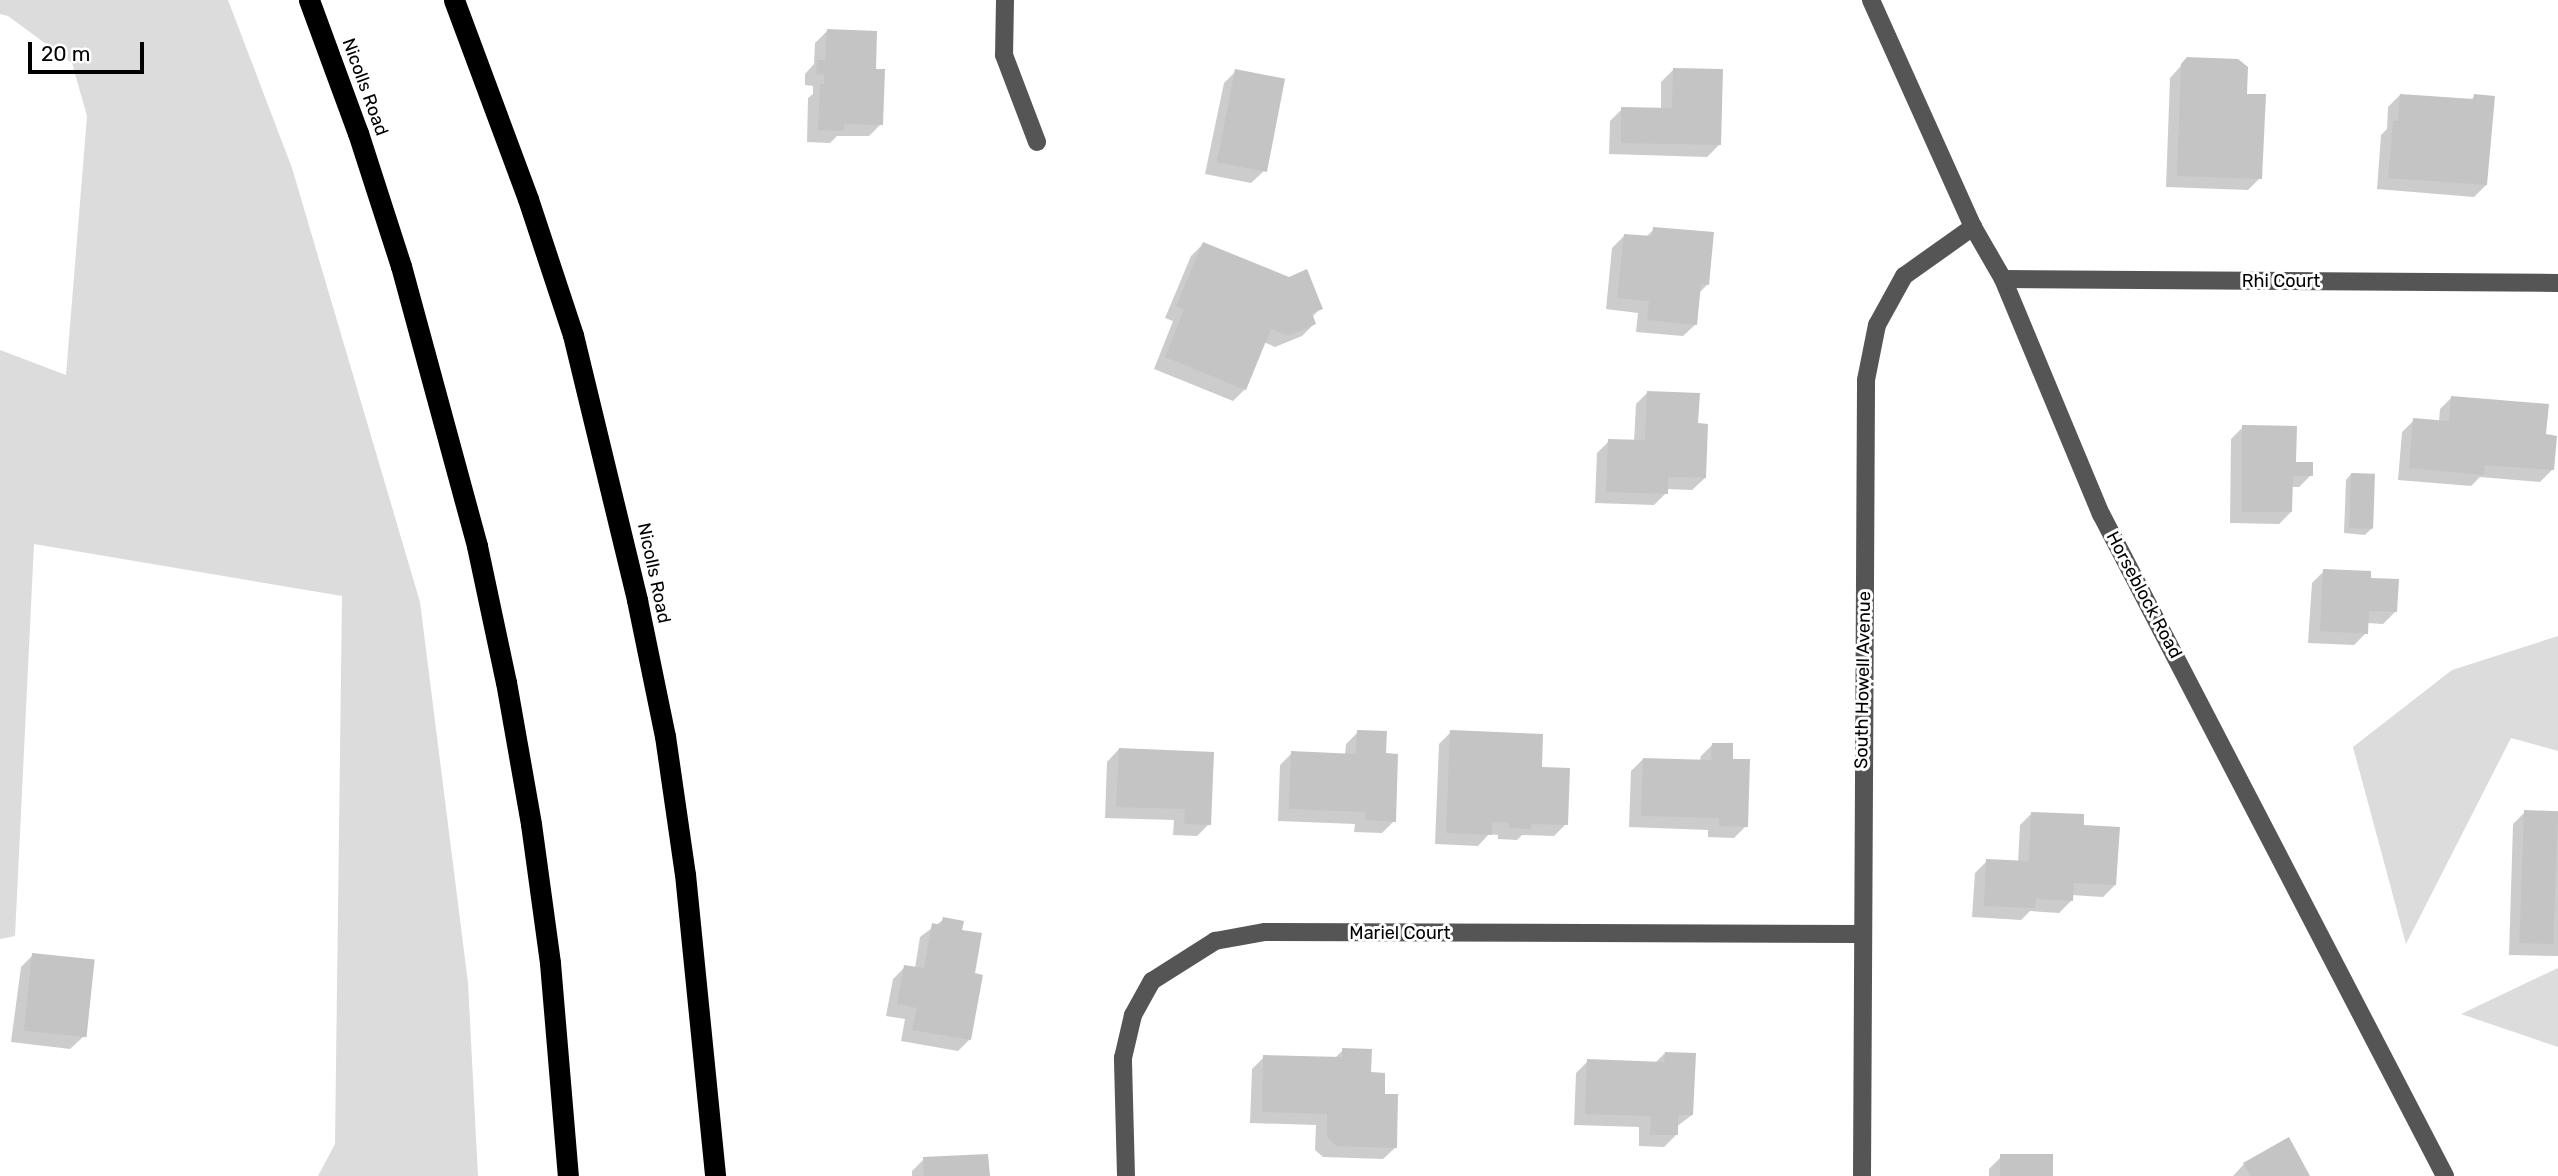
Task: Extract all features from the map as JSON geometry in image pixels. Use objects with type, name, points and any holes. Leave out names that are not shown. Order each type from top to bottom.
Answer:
[{"type":"highway","name":"Nicolls Road","points":[[309,0],[358,133],[401,266],[442,409],[479,558],[506,682],[531,824],[550,963],[568,1176]]},
{"type":"highway","name":"Nicolls Road","points":[[454,0],[528,199],[573,335],[637,600],[665,736],[685,874],[715,1176]]},
{"type":"street","points":[[1005,0],[1004,55],[1037,142]]},
{"type":"street","name":"Horseblock Road","points":[[1871,0],[1973,228],[2003,279],[2101,514],[2445,1176]]},
{"type":"street","name":"South Howell Avenue","points":[[1861,1176],[1866,380],[1877,325],[1904,276],[1973,228]]},
{"type":"street","name":"Rhi Court","points":[[2003,279],[2558,283]]},
{"type":"street","name":"Mariel Court","points":[[1126,1176],[1123,1058],[1133,1015],[1152,981],[1215,942],[1265,932],[1861,934]]},
{"type":"shaded area","points":[[0,0],[228,0],[292,168],[420,602],[468,983],[478,1176],[318,1176],[335,1144],[342,596],[34,544],[15,936],[0,939],[0,350],[66,375],[87,116],[72,63],[8,16],[0,14]]},
{"type":"shaded area","points":[[2558,636],[2558,751],[2511,738],[2406,944],[2353,747],[2452,670]]},
{"type":"shaded area","points":[[2558,968],[2558,1047],[2461,1014]]},
{"type":"building","points":[[827,29],[877,31],[876,69],[885,69],[883,125],[844,124],[844,131],[818,130],[820,84],[824,84],[824,75],[816,74],[817,60],[825,60]]},
{"type":"building","points":[[2187,57],[2238,59],[2248,67],[2247,94],[2266,94],[2262,179],[2177,176],[2181,64]]},
{"type":"building","points":[[1673,68],[1723,69],[1721,145],[1621,143],[1621,107],[1672,108]]},
{"type":"building","points":[[1235,69],[1285,79],[1267,172],[1217,162]]},
{"type":"building","points":[[2400,94],[2473,99],[2474,94],[2495,96],[2487,185],[2388,178],[2393,121],[2398,121]]},
{"type":"building","points":[[1653,227],[1714,232],[1709,285],[1701,284],[1697,325],[1647,320],[1649,301],[1617,298],[1624,234],[1652,236]]},
{"type":"building","points":[[1203,242],[1289,277],[1307,269],[1323,309],[1312,313],[1316,324],[1288,336],[1271,329],[1246,390],[1165,357],[1184,309],[1176,306]]},
{"type":"building","points":[[1647,391],[1700,393],[1698,423],[1708,424],[1706,478],[1668,477],[1668,494],[1606,492],[1608,439],[1645,440]]},
{"type":"building","points":[[2451,396],[2549,404],[2546,434],[2557,436],[2554,470],[2485,465],[2484,475],[2409,468],[2413,418],[2449,421]]},
{"type":"building","points":[[2242,425],[2297,426],[2296,462],[2313,462],[2313,476],[2293,476],[2292,512],[2242,512]]},
{"type":"building","points":[[2351,473],[2375,474],[2373,529],[2349,528]]},
{"type":"building","points":[[2323,569],[2371,571],[2371,578],[2399,579],[2397,612],[2369,611],[2368,634],[2320,631]]},
{"type":"building","points":[[1357,730],[1387,731],[1386,753],[1398,754],[1396,822],[1365,820],[1366,812],[1289,809],[1291,751],[1356,754]]},
{"type":"building","points":[[1450,730],[1543,734],[1542,767],[1570,768],[1568,825],[1531,824],[1531,829],[1509,828],[1509,823],[1492,822],[1492,835],[1446,833]]},
{"type":"building","points":[[1712,743],[1733,743],[1733,759],[1750,759],[1748,827],[1719,826],[1719,818],[1641,816],[1643,758],[1711,760]]},
{"type":"building","points":[[1119,748],[1214,752],[1211,825],[1184,824],[1185,809],[1116,807]]},
{"type":"building","points":[[2524,810],[2558,811],[2553,944],[2519,943]]},
{"type":"building","points":[[2031,812],[2084,814],[2084,825],[2120,827],[2116,885],[2074,883],[2073,901],[2036,899],[2035,908],[1984,906],[1986,859],[2029,861]]},
{"type":"building","points":[[943,917],[964,921],[962,930],[982,933],[975,973],[983,975],[971,1040],[912,1030],[917,1008],[897,1004],[904,965],[924,968],[932,923],[941,925]]},
{"type":"building","points":[[32,953],[95,960],[87,1037],[24,1031]]},
{"type":"building","points":[[1342,1048],[1372,1049],[1371,1072],[1385,1073],[1385,1094],[1398,1094],[1397,1148],[1336,1146],[1327,1137],[1327,1114],[1262,1112],[1263,1055],[1342,1057]]},
{"type":"building","points":[[1665,1052],[1696,1053],[1693,1115],[1678,1115],[1678,1135],[1650,1135],[1651,1116],[1585,1114],[1587,1059],[1664,1062]]},
{"type":"building","points":[[2289,1137],[2310,1176],[2251,1176],[2243,1163]]},
{"type":"building","points":[[988,1154],[990,1176],[924,1176],[923,1157]]},
{"type":"building","points":[[2000,1154],[2053,1154],[2053,1176],[2000,1176]]}]
